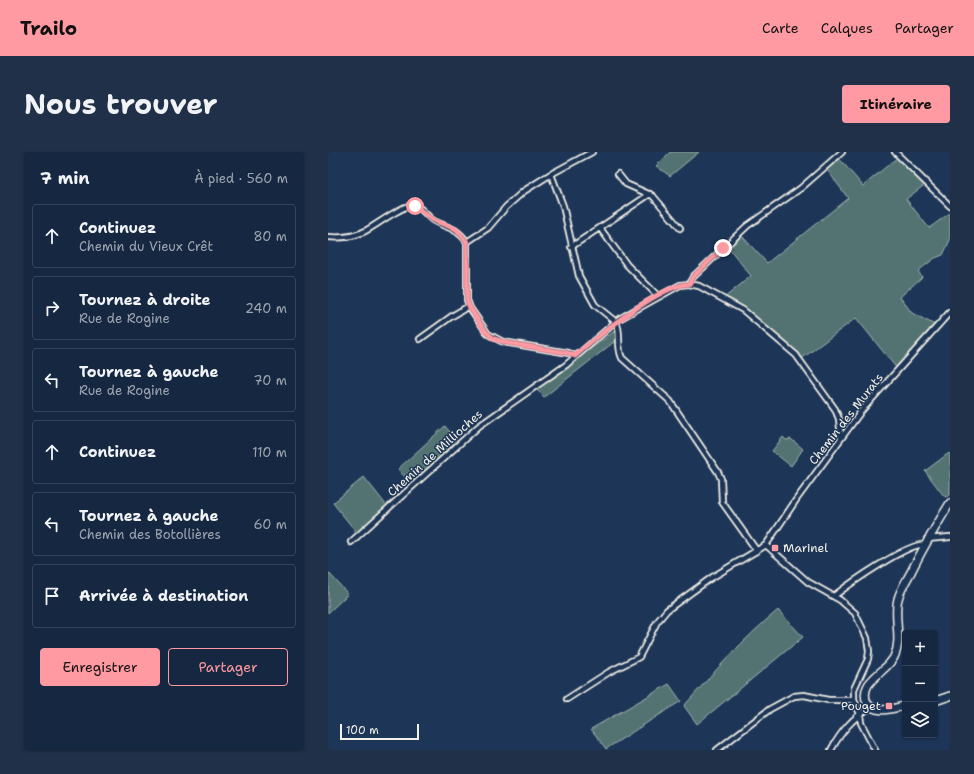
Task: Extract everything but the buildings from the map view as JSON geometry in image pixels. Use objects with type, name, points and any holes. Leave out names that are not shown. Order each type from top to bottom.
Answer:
[{"type":"street","points":[[467,242],[488,228],[506,207],[520,194],[551,174],[592,152]]},
{"type":"street","points":[[841,438],[839,419],[835,409],[796,356],[738,306],[704,289],[689,284],[696,274],[747,226],[801,188],[842,152]]},
{"type":"street","points":[[895,152],[948,201],[950,206]]},
{"type":"street","points":[[551,174],[563,206],[571,247],[578,271],[590,298],[598,308],[616,322],[618,326],[620,352],[622,358],[673,405],[717,469],[721,479],[722,502],[757,551]]},
{"type":"street","points":[[618,174],[626,184],[650,194],[680,228]]},
{"type":"street","points":[[571,247],[650,194]]},
{"type":"street","points":[[328,237],[346,237],[362,233],[387,219],[401,208],[412,205],[418,207],[433,220],[453,228],[467,242],[466,290],[469,306],[486,332],[494,339],[508,343],[568,353],[575,356]]},
{"type":"street","points":[[600,228],[627,265],[658,296]]},
{"type":"street","name":"Chemin de Millioches","points":[[351,542],[475,428],[575,356],[616,322],[658,296],[680,285],[689,284]]},
{"type":"street","points":[[420,339],[452,316],[469,306]]},
{"type":"street","name":"Chemin des Murats","points":[[766,545],[796,500],[870,401],[950,312]]},
{"type":"street","points":[[902,706],[880,710],[871,707],[865,700],[865,690],[870,682],[891,662],[896,652],[897,601],[925,542],[950,504]]},
{"type":"street","points":[[834,596],[856,579],[917,545],[950,537]]},
{"type":"street","points":[[567,699],[604,675],[639,657],[657,622],[666,610],[701,584],[766,545],[808,582],[848,605],[855,613],[869,646],[868,659],[854,689],[854,700],[860,714],[861,723],[875,750]]},
{"type":"street","points":[[717,750],[770,709],[794,696],[804,695],[828,700],[854,700]]},
{"type":"street","points":[[938,700],[950,696]]},
{"type":"street","points":[[831,750],[843,731],[860,714],[871,707]]},
{"type":"green space","points":[[670,152],[699,152],[670,176],[656,166]]},
{"type":"green space","points":[[837,156],[863,186],[899,156],[927,183],[906,199],[929,228],[950,213],[950,240],[943,255],[935,258],[918,271],[922,277],[900,297],[912,313],[937,326],[898,370],[856,318],[800,360],[743,310],[724,298],[751,276],[728,247],[741,235],[767,263],[848,198],[825,167]]},
{"type":"green space","points":[[616,330],[614,342],[544,397],[536,389]]},
{"type":"green space","points":[[445,426],[457,441],[411,484],[398,469]]},
{"type":"green space","points":[[783,437],[786,440],[791,439],[803,449],[791,466],[772,451]]},
{"type":"green space","points":[[949,453],[950,495],[947,497],[944,496],[925,471]]},
{"type":"green space","points":[[364,477],[387,506],[357,533],[333,503]]},
{"type":"green space","points":[[328,572],[348,594],[328,613]]},
{"type":"green space","points":[[778,610],[803,637],[697,724],[684,706],[741,644]]},
{"type":"green space","points":[[669,684],[681,701],[606,749],[591,729]]},
{"type":"place","name":"Marinel","points":[[775,548]]},
{"type":"place","name":"Pouget","points":[[889,706]]},
{"type":"route","points":[[415,206],[421,209],[433,220],[456,229],[467,242],[467,300],[470,308],[488,334],[494,339],[502,342],[568,353],[575,356],[619,319],[671,289],[680,285],[689,284],[690,280],[723,248]]}]
